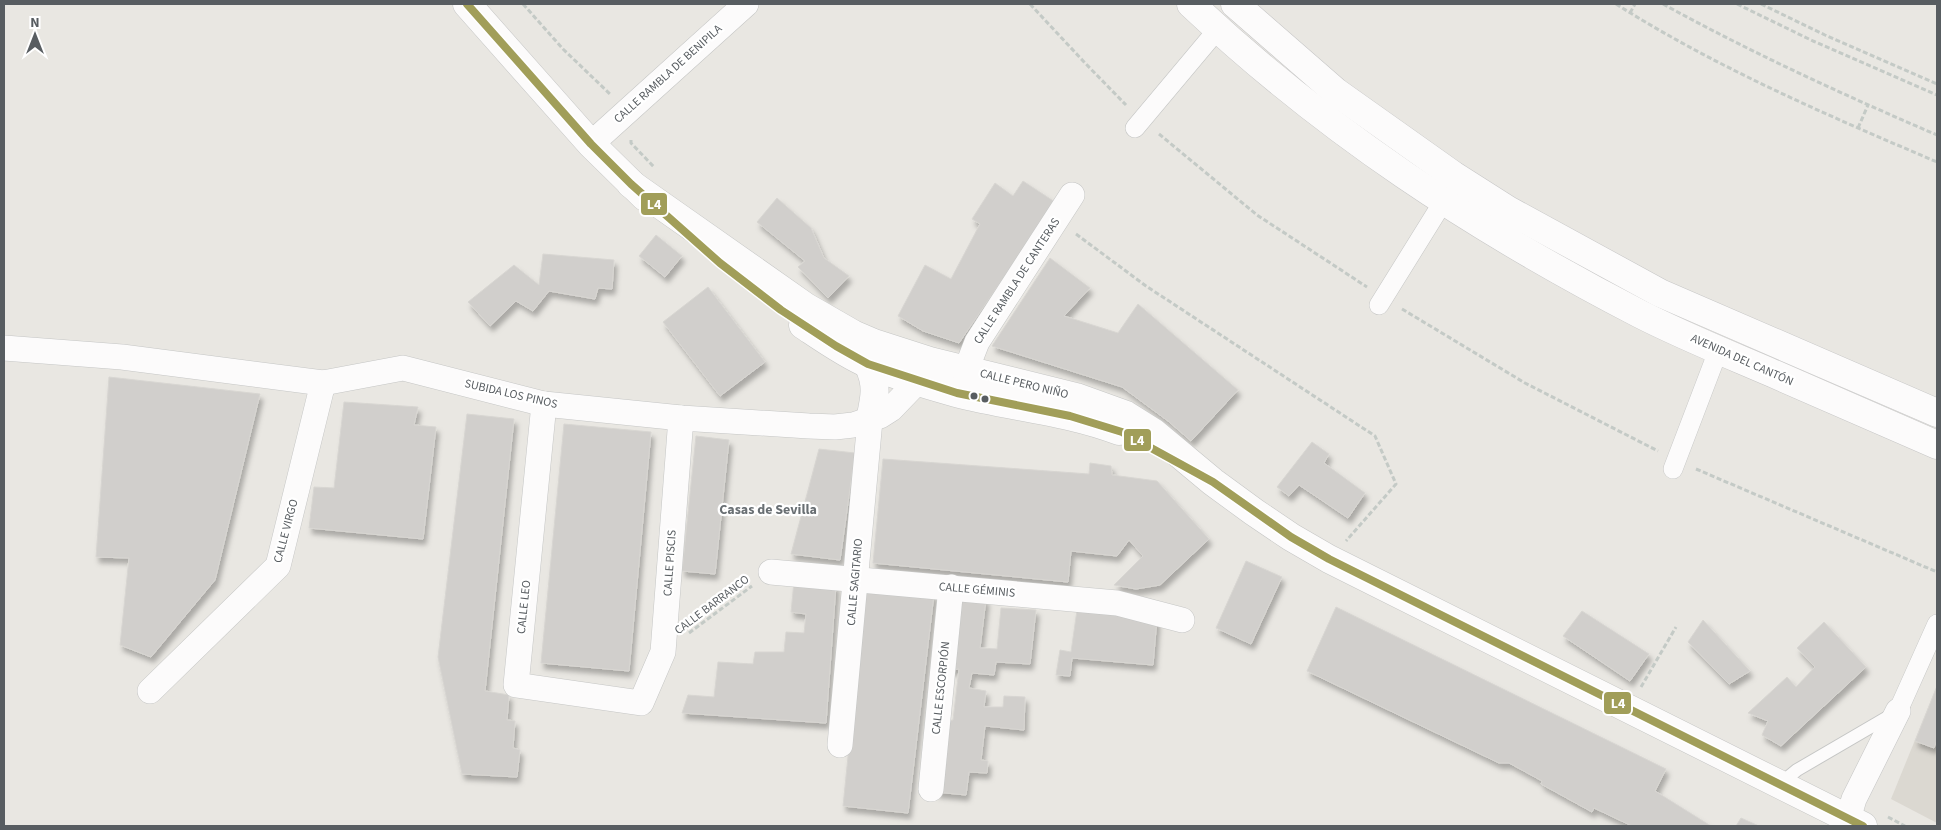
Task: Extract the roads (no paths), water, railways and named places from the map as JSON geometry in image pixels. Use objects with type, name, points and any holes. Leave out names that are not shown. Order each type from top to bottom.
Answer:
[{"type":"street","name":"CALLE PERO NIÑO","points":[[468,4],[590,144],[631,184],[720,263],[781,310],[836,346],[868,364],[957,393],[1100,424],[1122,432],[1213,482]]},
{"type":"street","name":"CALLE RAMBLA DE BENIPILA","points":[[590,144],[746,4]]},
{"type":"street","name":"AVENIDA DEL CANTÓN","points":[[1191,4],[1261,67],[1318,114],[1443,202],[1551,266],[1718,351],[1937,444]]},
{"type":"street","points":[[1236,4],[1279,44],[1336,92],[1453,175],[1508,210],[1660,293],[1937,413]]},
{"type":"street","points":[[1138,124],[1218,29]]},
{"type":"street","name":"CALLE PERO NIÑO","points":[[631,184],[812,311],[874,343],[930,361],[1099,404],[1126,415],[1153,432],[1213,482],[1291,537],[1329,560],[1855,823]]},
{"type":"street","name":"CALLE RAMBLA DE CANTERAS","points":[[966,370],[977,342],[1072,195]]},
{"type":"street","points":[[1381,301],[1443,202]]},
{"type":"street","points":[[812,311],[873,354],[905,365],[914,373],[918,381],[935,375],[1046,390]]},
{"type":"street","name":"SUBIDA LOS PINOS","points":[[4,348],[122,357],[323,382],[403,368],[544,404],[681,418],[835,427],[853,425],[870,420],[891,409],[918,381]]},
{"type":"street","points":[[1675,465],[1718,351]]},
{"type":"street","points":[[868,364],[874,376],[876,389],[870,420]]},
{"type":"street","name":"CALLE VIRGO","points":[[150,690],[278,566],[323,382]]},
{"type":"street","name":"CALLE LEO","points":[[544,404],[516,685],[641,703]]},
{"type":"street","name":"CALLE PISCIS","points":[[641,703],[663,652],[681,418]]},
{"type":"street","name":"CALLE SAGITARIO","points":[[840,745],[870,420]]},
{"type":"street","name":"CALLE GÉMINIS","points":[[771,572],[1117,603],[1182,620]]},
{"type":"street","name":"CALLE ESCORPIÓN","points":[[931,789],[951,587]]},
{"type":"street","points":[[1855,823],[1854,799],[1898,711],[1937,624]]},
{"type":"lane","points":[[1780,784],[1797,770],[1898,711]]},
{"type":"district","name":"Casas de Sevilla","points":[[768,510]]}]
